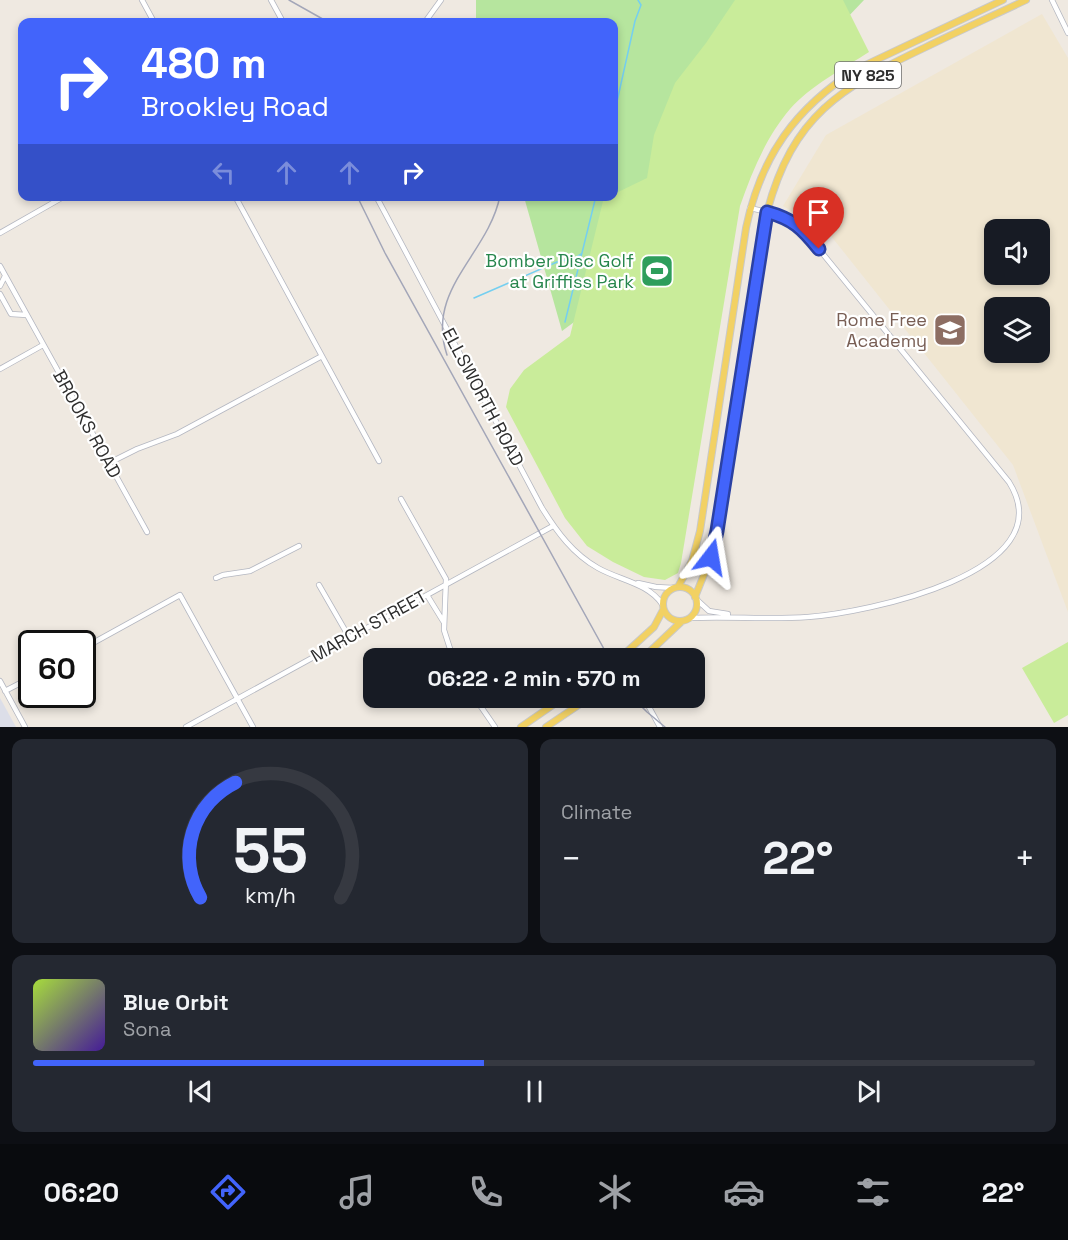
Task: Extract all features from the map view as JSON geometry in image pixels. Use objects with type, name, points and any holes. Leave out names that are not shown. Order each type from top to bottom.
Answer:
[{"type":"main road","name":"NY 825","points":[[631,648],[654,627],[666,594],[676,587],[692,561],[700,531],[750,208],[765,165],[779,141],[806,108],[820,95],[857,69],[1003,0]]},
{"type":"main road","name":"NY 825","points":[[690,618],[696,609],[696,598],[711,557],[717,531],[767,212],[778,176],[789,153],[813,119],[841,93],[881,68],[1026,0]]},
{"type":"main road","points":[[676,587],[688,589],[696,598]]},
{"type":"main road","points":[[662,606],[668,617],[682,621]]},
{"type":"main road","points":[[654,648],[682,621],[690,618]]},
{"type":"main road","points":[[521,727],[549,708]]},
{"type":"main road","points":[[546,727],[574,708]]},
{"type":"street","points":[[142,0],[152,18]]},
{"type":"street","points":[[271,0],[282,18]]},
{"type":"street","points":[[428,18],[441,0]]},
{"type":"street","points":[[1052,0],[1068,33]]},
{"type":"street","points":[[0,233],[56,201]]},
{"type":"street","points":[[238,201],[379,461]]},
{"type":"street","name":"ELLSWORTH ROAD","points":[[379,201],[553,526],[578,554],[599,569],[653,593],[662,606]]},
{"type":"street","points":[[690,618],[736,616],[785,618],[830,615],[880,606],[942,586],[985,564],[1001,551],[1012,537],[1019,516],[1019,504],[1014,489],[994,461],[805,232],[794,222],[750,208]]},
{"type":"street","name":"BROOKS ROAD","points":[[0,266],[147,532]]},
{"type":"street","points":[[0,286],[5,276]]},
{"type":"street","points":[[0,294],[11,314],[27,315]]},
{"type":"street","points":[[0,369],[43,345]]},
{"type":"street","points":[[109,463],[137,449],[177,434],[322,356]]},
{"type":"street","points":[[401,499],[444,575],[446,584],[444,624]]},
{"type":"street","name":"MARCH STREET","points":[[186,727],[553,526]]},
{"type":"street","points":[[216,578],[250,571],[299,546]]},
{"type":"street","name":"ELLSWORTH ROAD","points":[[614,576],[656,587],[676,587]]},
{"type":"street","points":[[320,585],[349,637]]},
{"type":"street","points":[[96,641],[180,595],[253,727]]},
{"type":"street","points":[[427,595],[444,624],[450,648]]},
{"type":"street","points":[[696,598],[709,611],[736,616]]},
{"type":"street","points":[[0,681],[25,727]]},
{"type":"street","points":[[5,691],[18,684]]},
{"type":"street","points":[[482,708],[495,727]]},
{"type":"street","points":[[650,708],[660,727]]},
{"type":"shaded area","name":"Rome Free Academy","points":[[1042,14],[1068,58],[1068,612],[1013,465],[831,236],[783,206],[826,135]]},
{"type":"shaded area","points":[[0,698],[16,727],[0,727]]},
{"type":"green space","points":[[476,0],[864,0],[809,58],[696,232],[562,331],[525,201],[618,201],[618,18],[476,18]]},
{"type":"green space","name":"Bomber Disc Golf at Griffiss Park","points":[[735,0],[843,0],[869,52],[817,86],[790,109],[760,155],[750,180],[740,206],[681,563],[678,573],[665,580],[644,577],[587,546],[565,518],[506,407],[510,389],[524,370],[570,336],[603,201],[618,201],[618,192],[647,178],[654,135],[675,83]]},
{"type":"green space","points":[[1068,642],[1068,715],[1054,723],[1022,668]]},
{"type":"waterway","points":[[618,97],[635,21],[641,5],[638,0]]},
{"type":"waterway","points":[[565,322],[595,201]]},
{"type":"waterway","points":[[474,298],[581,254]]},
{"type":"railway","points":[[289,0],[321,18]]},
{"type":"railway","points":[[359,201],[385,253],[603,648]]},
{"type":"railway","points":[[447,355],[442,332],[444,311],[451,291],[484,236],[498,201]]},
{"type":"railway","points":[[643,708],[665,727]]},
{"type":"place","name":"Bomber Disc Golf at Griffiss Park","points":[[657,271]]},
{"type":"place","name":"Rome Free Academy","points":[[950,330]]},
{"type":"route","points":[[711,557],[767,212],[797,224],[819,249]]}]
